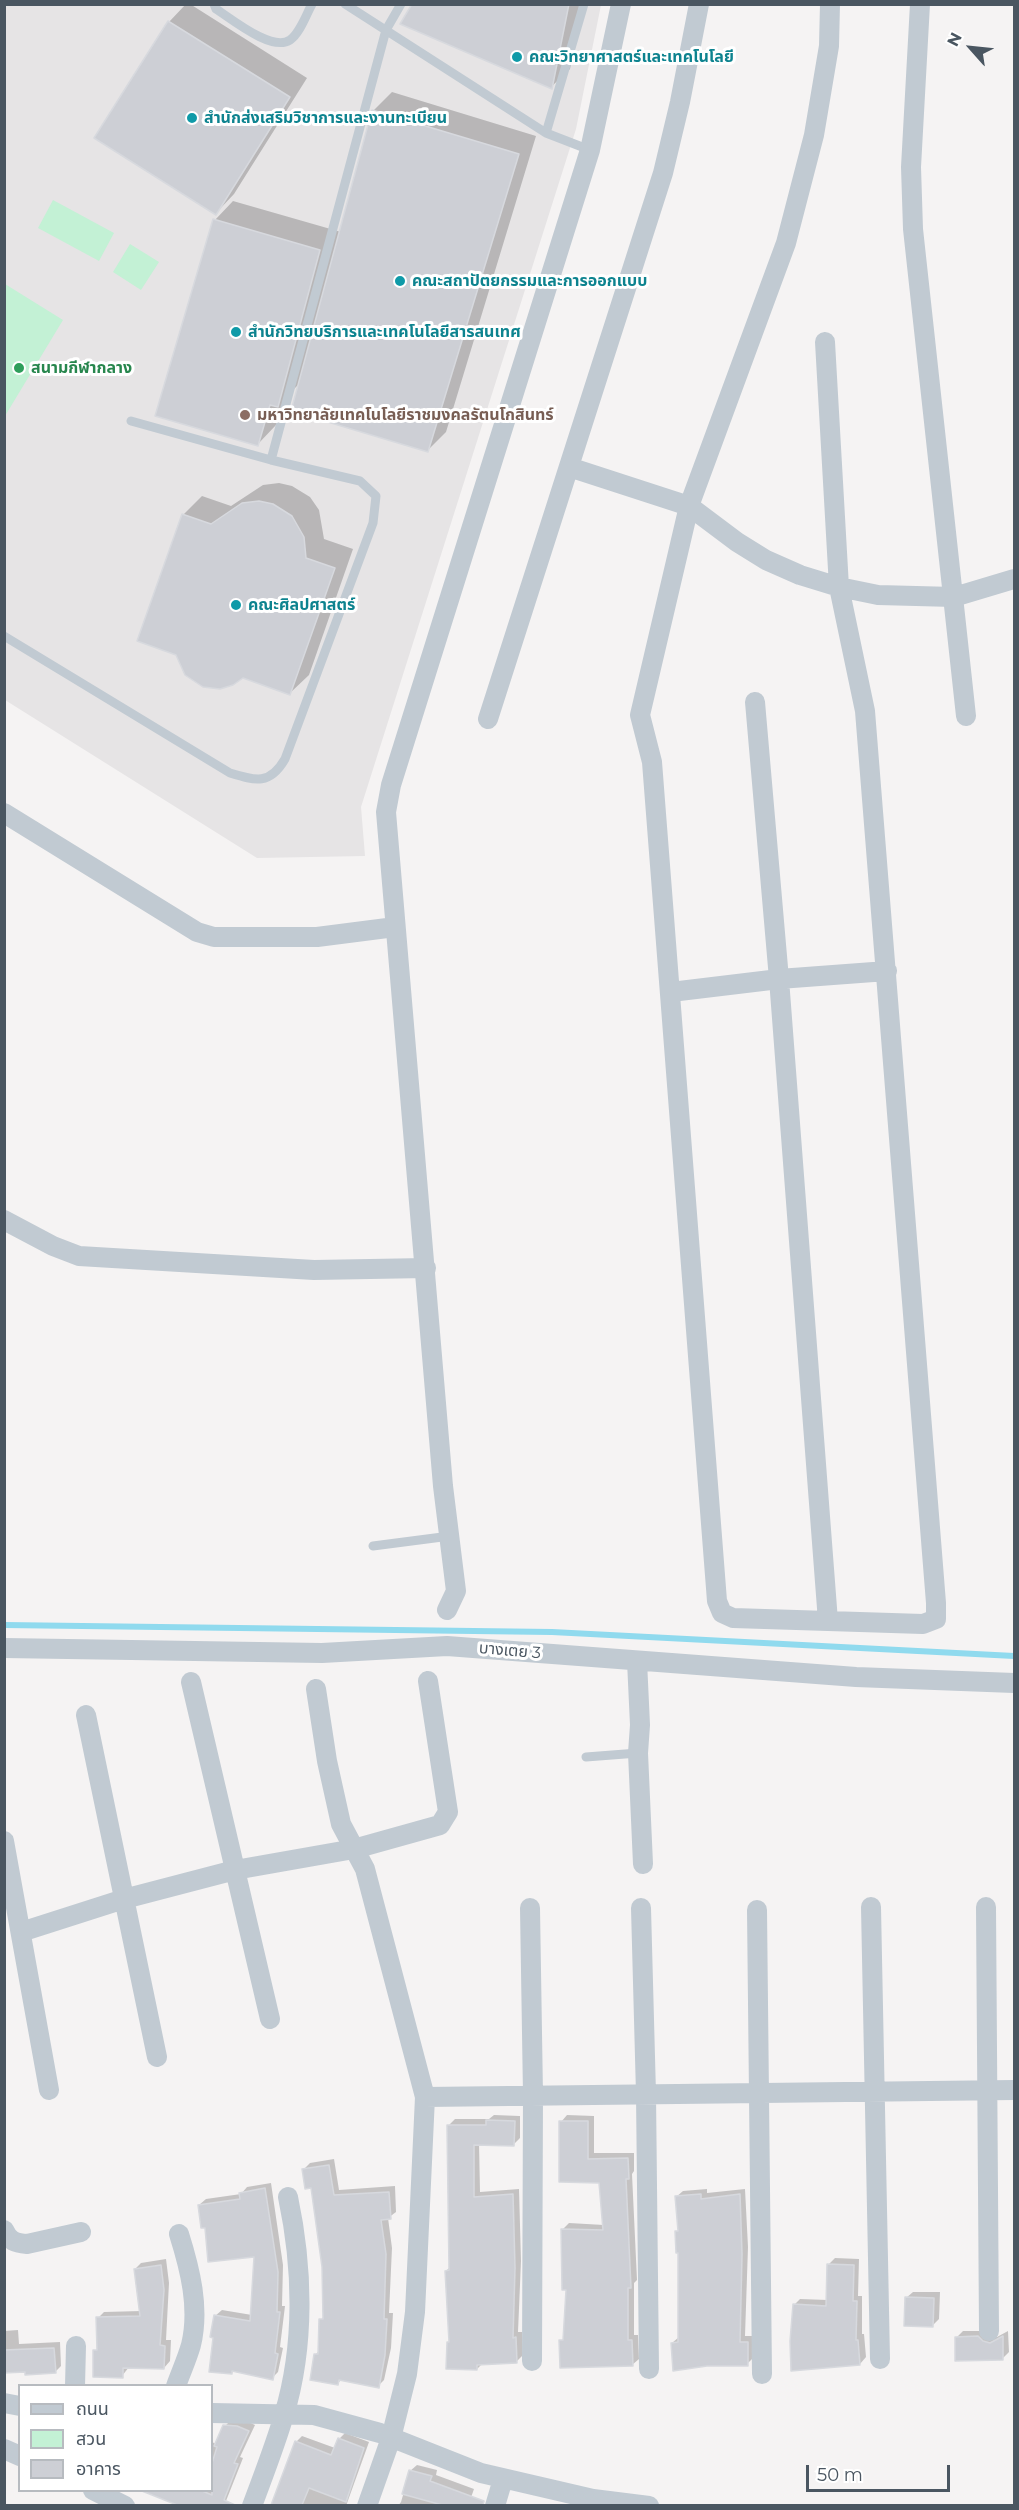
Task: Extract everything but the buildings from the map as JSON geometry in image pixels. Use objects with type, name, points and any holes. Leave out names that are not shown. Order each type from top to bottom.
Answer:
[{"type":"street","points":[[447,1610],[456,1591],[442,1486],[426,1268],[386,812],[391,785],[590,150],[621,4]]},
{"type":"street","points":[[488,719],[663,173],[680,102],[699,4]]},
{"type":"street","points":[[825,342],[839,587],[865,711],[887,971],[936,1619],[923,1624],[733,1618],[722,1613],[717,1601],[652,762],[640,715],[689,506],[786,243],[814,135],[829,46],[830,4]]},
{"type":"street","points":[[920,4],[911,167],[913,229],[966,716]]},
{"type":"street","points":[[569,467],[689,506],[737,542],[766,560],[800,575],[839,587],[878,594],[954,597],[1014,579]]},
{"type":"street","points":[[755,702],[779,980],[828,1621]]},
{"type":"street","points":[[4,813],[197,932],[214,938],[317,936],[395,927]]},
{"type":"street","points":[[671,992],[887,971]]},
{"type":"street","points":[[4,1220],[53,1246],[79,1256],[314,1270],[426,1268]]},
{"type":"street","name":"บางเตย 3","points":[[4,1648],[322,1653],[447,1646],[856,1677],[1014,1683]]},
{"type":"street","points":[[637,1661],[642,1864]]},
{"type":"street","points":[[21,1932],[124,1899],[235,1870],[354,1849],[440,1825],[448,1812],[428,1681]]},
{"type":"street","points":[[191,1682],[270,2019]]},
{"type":"street","points":[[316,1689],[327,1761],[341,1824],[365,1869],[425,2097],[415,2312],[407,2374],[391,2438],[367,2505]]},
{"type":"street","points":[[86,1715],[157,2057]]},
{"type":"street","points":[[4,1840],[49,2090]]},
{"type":"street","points":[[986,1907],[989,2331]]},
{"type":"street","points":[[530,1908],[533,2095],[532,2361]]},
{"type":"street","points":[[641,1908],[649,2369]]},
{"type":"street","points":[[871,1908],[880,2359]]},
{"type":"street","points":[[756,1910],[762,2374]]},
{"type":"street","points":[[425,2097],[1014,2090]]},
{"type":"street","points":[[252,2505],[284,2415],[298,2334],[297,2240],[288,2198]]},
{"type":"street","points":[[4,2230],[11,2241],[18,2244],[81,2232]]},
{"type":"street","points":[[176,2384],[191,2345],[194,2308],[190,2271],[179,2234]]},
{"type":"street","points":[[75,2346],[75,2384]]},
{"type":"street","points":[[213,2413],[314,2415],[391,2438],[481,2474],[592,2502],[649,2505]]},
{"type":"street","points":[[4,2449],[18,2455]]},
{"type":"street","points":[[495,2505],[504,2479]]},
{"type":"street","points":[[97,2492],[125,2505]]},
{"type":"lane","points":[[214,4],[216,9],[271,43],[282,44],[292,39],[312,4]]},
{"type":"lane","points":[[345,4],[546,133],[590,150]]},
{"type":"lane","points":[[271,460],[386,30],[401,4]]},
{"type":"lane","points":[[546,133],[584,4]]},
{"type":"lane","points":[[4,636],[230,773],[251,780],[268,778],[277,773],[285,759],[373,523],[376,496],[360,481],[271,460],[131,421]]},
{"type":"lane","points":[[374,1546],[450,1536]]},
{"type":"lane","points":[[586,1758],[638,1753]]},
{"type":"shaded area","name":"มหาวิทยาลัยเทคโนโลยีราชมงคลรัตนโกสินทร์","points":[[4,5],[601,5],[576,129],[361,807],[365,856],[257,858],[5,700]]},
{"type":"green space","points":[[53,200],[114,233],[99,261],[38,228]]},
{"type":"green space","points":[[130,244],[159,262],[141,290],[113,272]]},
{"type":"green space","name":"สนามกีฬากลาง","points":[[5,284],[63,320],[5,416]]},
{"type":"waterway","points":[[4,1625],[552,1632],[1014,1656]]},
{"type":"place","name":"คณะวิทยาศาสตร์และเทคโนโลยี","points":[[517,57]]},
{"type":"place","name":"สำนักส่งเสริมวิชาการและงานทะเบียน","points":[[192,118]]},
{"type":"place","name":"คณะสถาปัตยกรรมและการออกแบบ","points":[[400,281]]},
{"type":"place","name":"สำนักวิทยบริการและเทคโนโลยีสารสนเทศ","points":[[236,332]]},
{"type":"place","name":"สนามกีฬากลาง","points":[[19,368]]},
{"type":"place","name":"มหาวิทยาลัยเทคโนโลยีราชมงคลรัตนโกสินทร์","points":[[245,415]]},
{"type":"place","name":"คณะศิลปศาสตร์","points":[[236,605]]}]
